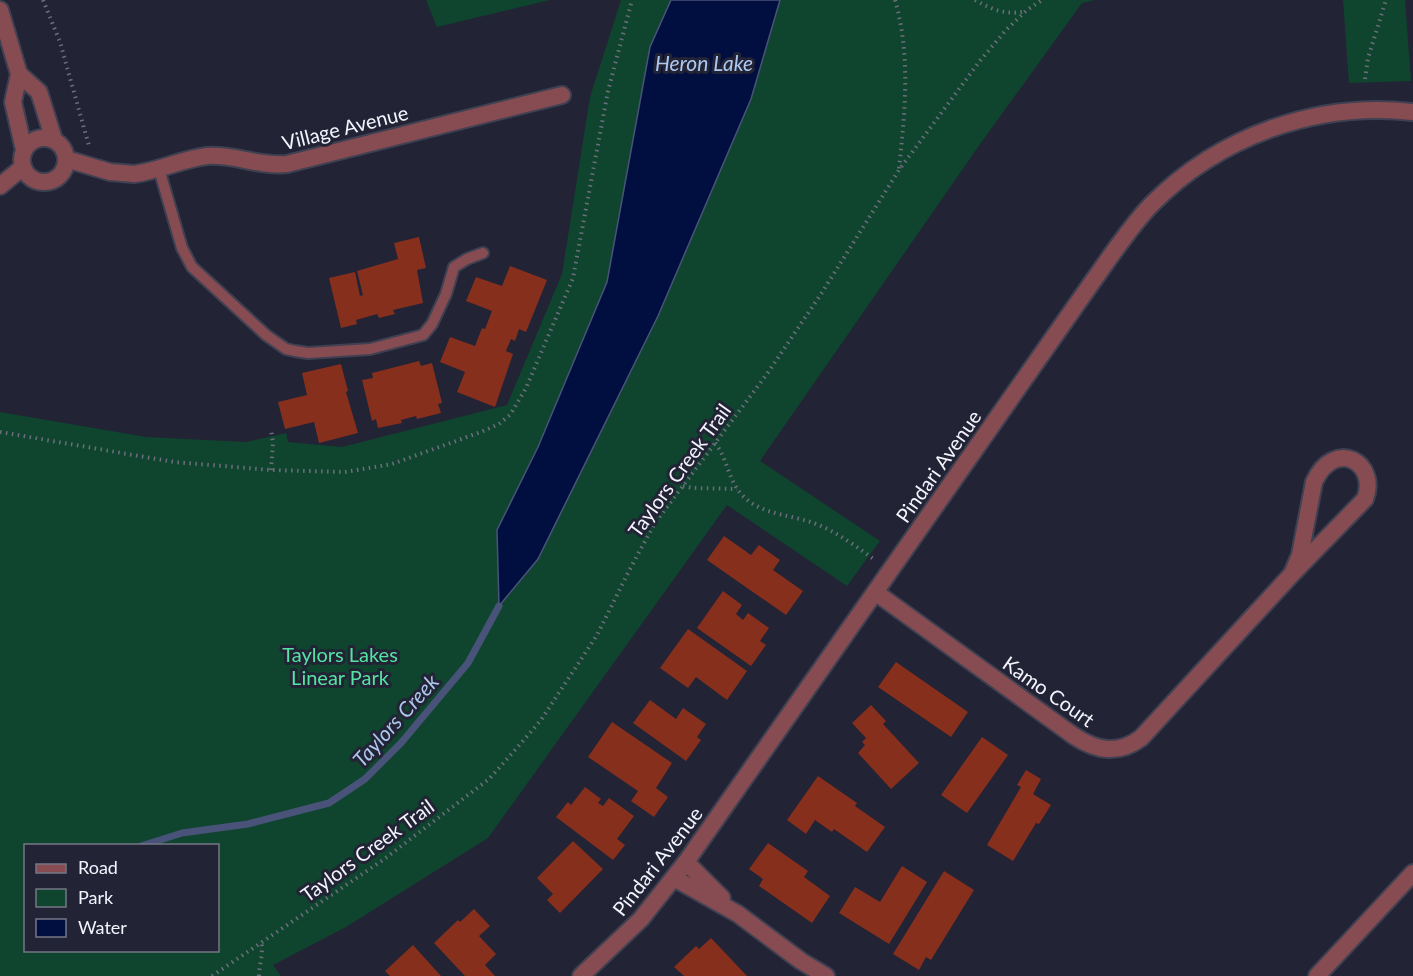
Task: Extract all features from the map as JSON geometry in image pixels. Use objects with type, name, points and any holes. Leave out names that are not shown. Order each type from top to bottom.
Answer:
[{"type":"street","points":[[0,10],[19,74],[13,102],[23,159],[30,178],[43,182],[50,181],[62,174],[66,161],[63,149],[54,140],[39,92],[19,74]]},
{"type":"street","name":"Village Avenue","points":[[66,161],[122,174],[159,169],[207,156],[268,165],[287,164],[562,95]]},
{"type":"street","name":"Pindari Avenue","points":[[581,976],[640,919],[686,862],[1106,263],[1151,205],[1184,176],[1222,150],[1265,130],[1310,116],[1361,109],[1413,112]]},
{"type":"street","points":[[0,186],[23,159],[33,140],[47,138],[54,140]]},
{"type":"street","name":"Kamo Court","points":[[875,592],[1074,736],[1088,745],[1112,750],[1131,745],[1141,738],[1292,574],[1365,499],[1369,490],[1369,480],[1359,465],[1351,459],[1342,457],[1333,459],[1326,464],[1314,482],[1300,555],[1292,574]]},
{"type":"street","points":[[686,862],[738,914]]},
{"type":"street","points":[[1317,976],[1413,873]]},
{"type":"street","points":[[674,878],[738,914],[801,961],[826,976]]},
{"type":"lane","points":[[159,169],[182,248],[192,267],[266,335],[286,349],[308,352],[370,348],[423,335],[432,324],[438,311],[454,267],[483,253]]},
{"type":"path","points":[[43,0],[65,60],[90,150]]},
{"type":"path","points":[[895,0],[904,48],[907,90],[899,170]]},
{"type":"path","points":[[975,0],[998,11],[1014,14],[1027,10]]},
{"type":"path","name":"Taylors Creek Trail","points":[[212,976],[383,860],[489,779],[541,720],[597,635],[649,533],[767,374],[821,294],[899,170],[1006,30],[1027,10],[1042,0]]},
{"type":"path","points":[[1365,79],[1368,58],[1386,0]]},
{"type":"path","points":[[271,429],[273,442],[271,470]]},
{"type":"path","points":[[715,443],[737,489],[744,498],[764,510],[804,520],[829,530],[891,570]]},
{"type":"path","points":[[683,486],[737,489]]},
{"type":"path","points":[[259,976],[263,947],[261,942]]},
{"type":"green space","points":[[426,0],[550,0],[437,27]]},
{"type":"green space","name":"Taylors Lakes Linear Park","points":[[621,0],[1095,0],[1082,3],[978,147],[760,461],[880,541],[847,586],[727,505],[488,838],[346,927],[273,965],[281,976],[0,976],[0,412],[146,437],[246,442],[286,433],[288,442],[342,447],[507,405],[562,274],[590,97]]},
{"type":"green space","points":[[1343,0],[1405,0],[1411,81],[1349,83]]},
{"type":"water","name":"Heron Lake","points":[[671,0],[780,0],[751,99],[658,316],[538,559],[499,606],[497,530],[538,447],[607,282],[650,47]]},
{"type":"building","points":[[419,237],[426,268],[417,270],[423,303],[393,310],[395,314],[379,318],[377,314],[356,320],[357,324],[341,328],[329,278],[355,272],[360,296],[363,295],[357,271],[398,259],[394,243]]},
{"type":"building","points":[[510,266],[547,280],[526,332],[519,329],[515,341],[511,339],[506,351],[513,354],[495,407],[457,392],[465,372],[440,362],[450,337],[475,346],[482,328],[485,329],[492,311],[466,301],[476,277],[502,286]]},
{"type":"building","points":[[419,361],[421,366],[432,363],[442,403],[438,404],[441,413],[417,419],[416,416],[401,420],[402,423],[378,428],[376,419],[372,421],[362,380],[373,378],[372,373]]},
{"type":"building","points":[[341,364],[348,391],[346,392],[358,433],[319,443],[314,422],[285,429],[278,402],[307,395],[302,373]]},
{"type":"building","points":[[724,536],[751,555],[759,545],[780,560],[773,570],[803,591],[786,615],[707,560]]},
{"type":"building","points":[[723,591],[742,605],[736,614],[743,620],[748,613],[769,628],[760,641],[766,645],[751,666],[697,628]]},
{"type":"building","points":[[688,629],[747,671],[727,700],[696,677],[688,688],[660,668]]},
{"type":"building","points":[[896,662],[968,712],[951,737],[878,687]]},
{"type":"building","points":[[650,700],[676,719],[683,708],[706,724],[697,737],[701,740],[686,761],[633,723]]},
{"type":"building","points":[[871,705],[886,721],[883,724],[919,763],[891,789],[858,753],[865,745],[862,742],[866,738],[852,723]]},
{"type":"building","points":[[612,722],[672,763],[656,788],[668,797],[654,817],[631,801],[638,791],[588,757]]},
{"type":"building","points":[[982,737],[1008,755],[967,813],[941,795]]},
{"type":"building","points":[[1026,770],[1041,779],[1033,794],[1051,805],[1039,824],[1036,823],[1013,861],[987,845],[1021,787],[1017,785]]},
{"type":"building","points":[[818,776],[857,803],[855,806],[885,827],[867,852],[834,829],[832,832],[815,820],[806,834],[787,820]]},
{"type":"building","points":[[585,787],[601,799],[598,803],[603,806],[609,798],[634,816],[617,839],[625,845],[613,860],[556,817],[568,802],[571,805]]},
{"type":"building","points":[[573,841],[603,869],[560,913],[547,900],[553,894],[537,878]]},
{"type":"building","points":[[768,843],[808,871],[804,877],[830,896],[812,923],[759,886],[763,879],[749,869]]},
{"type":"building","points":[[902,866],[927,882],[889,944],[839,913],[855,887],[880,902]]},
{"type":"building","points":[[944,871],[974,890],[931,960],[926,957],[919,970],[893,954]]},
{"type":"building","points":[[474,909],[490,926],[479,936],[496,954],[485,965],[495,976],[465,976],[434,943],[458,920],[460,922]]},
{"type":"building","points":[[711,938],[747,976],[684,976],[674,967],[696,946],[699,949]]},
{"type":"building","points":[[413,945],[441,976],[390,976],[385,971]]},
{"type":"waterway","name":"Taylors Creek","points":[[147,844],[182,833],[248,824],[329,803],[365,779],[401,743],[468,663],[499,606]]}]
